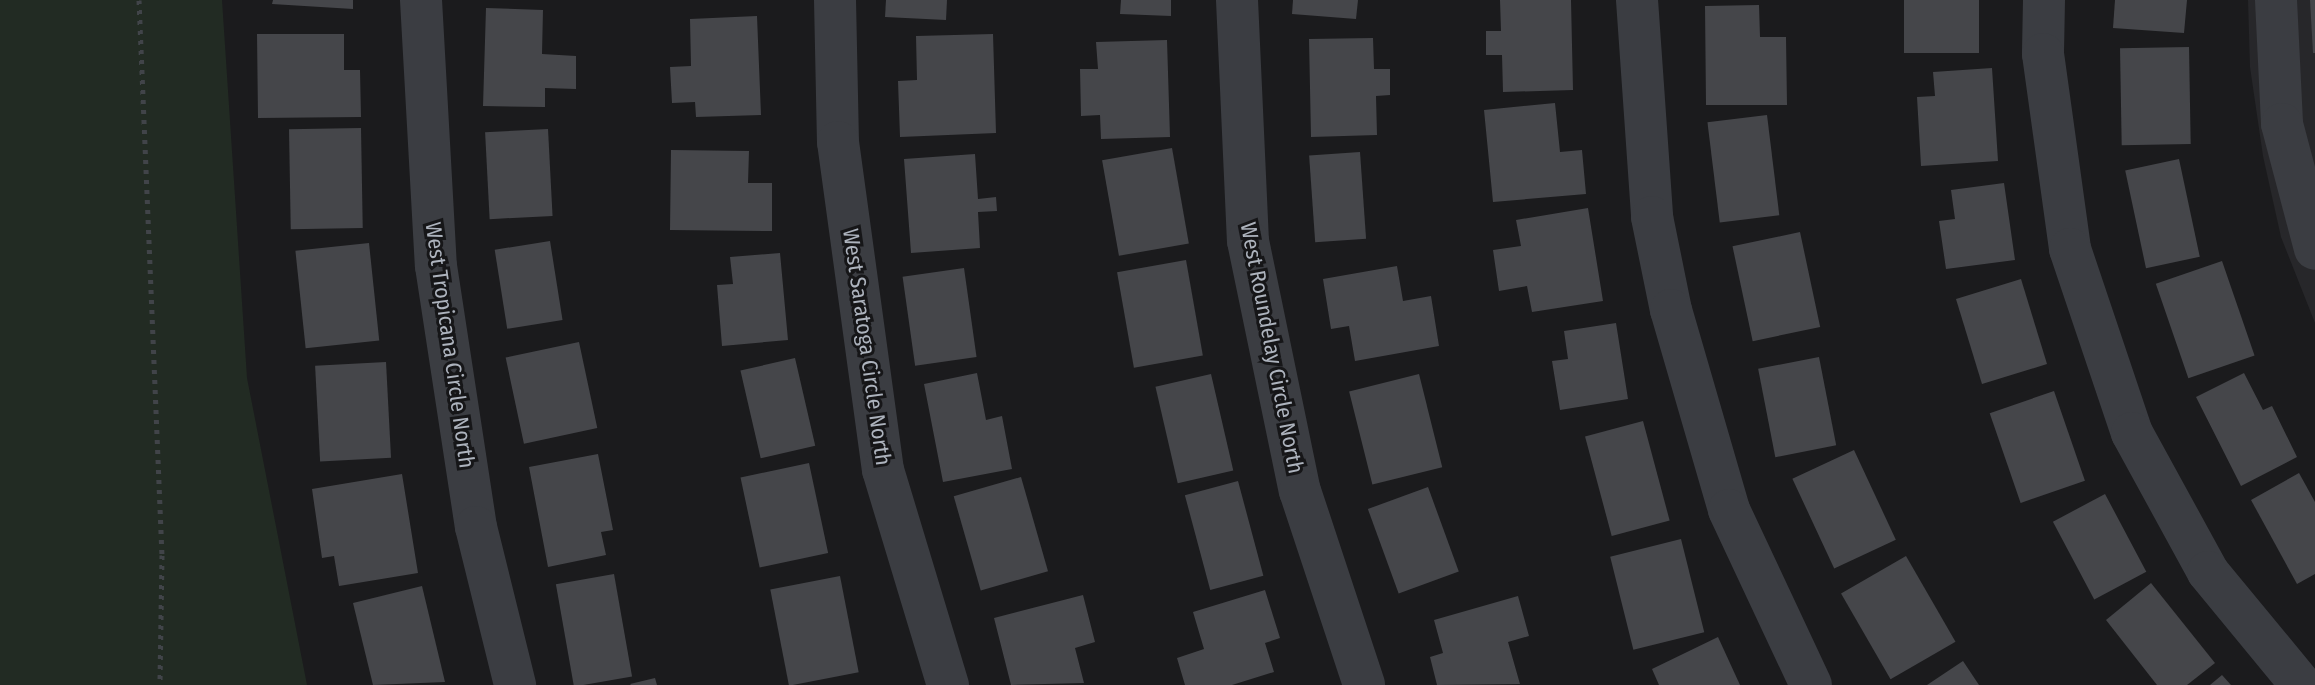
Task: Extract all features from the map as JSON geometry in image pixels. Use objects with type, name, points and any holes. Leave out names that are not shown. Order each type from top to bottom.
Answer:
[{"type":"street","name":"West Tropicana Circle North","points":[[421,0],[436,266],[476,527],[515,685]]},
{"type":"street","name":"West Saratoga Circle North","points":[[835,0],[838,142],[883,470],[948,685]]},
{"type":"street","name":"West Roundelay Circle North","points":[[1237,0],[1248,241],[1300,491],[1364,685]]},
{"type":"street","points":[[1637,0],[1652,217],[1674,325],[1729,510],[1811,685]]},
{"type":"street","points":[[2044,0],[2043,54],[2070,249],[2132,433],[2208,572],[2301,685]]},
{"type":"street","points":[[2276,0],[2282,124],[2315,249]]},
{"type":"path","points":[[139,0],[162,555],[160,685]]},
{"type":"shaded area","points":[[0,0],[222,0],[247,378],[307,685],[0,685]]},
{"type":"shaded area","points":[[2248,0],[2315,0],[2315,323],[2281,237],[2263,156],[2250,67]]},
{"type":"building","points":[[273,0],[353,0],[353,9],[272,4]]},
{"type":"building","points":[[886,0],[947,0],[946,20],[885,17]]},
{"type":"building","points":[[1121,0],[1171,0],[1171,16],[1120,14]]},
{"type":"building","points":[[1293,0],[1358,0],[1356,19],[1292,14]]},
{"type":"building","points":[[1500,0],[1571,0],[1573,90],[1503,92],[1502,55],[1486,55],[1486,31],[1501,31]]},
{"type":"building","points":[[1904,0],[1979,0],[1979,53],[1904,53]]},
{"type":"building","points":[[2115,0],[2187,0],[2184,33],[2113,28]]},
{"type":"building","points":[[2310,0],[2315,0],[2315,53],[2313,53]]},
{"type":"building","points":[[1759,5],[1760,37],[1786,37],[1787,105],[1706,105],[1705,6]]},
{"type":"building","points":[[486,8],[543,10],[542,54],[576,56],[576,89],[545,88],[545,107],[483,106]]},
{"type":"building","points":[[757,16],[761,115],[696,117],[695,102],[672,103],[670,67],[691,66],[690,19]]},
{"type":"building","points":[[257,34],[344,34],[344,70],[360,70],[361,117],[258,118]]},
{"type":"building","points":[[993,34],[996,133],[900,137],[898,81],[917,80],[916,36]]},
{"type":"building","points":[[1373,38],[1374,69],[1390,69],[1390,95],[1376,96],[1377,135],[1311,137],[1309,39]]},
{"type":"building","points":[[1167,40],[1170,137],[1101,139],[1100,115],[1081,116],[1080,69],[1098,69],[1096,42]]},
{"type":"building","points":[[2189,47],[2191,144],[2122,145],[2120,48]]},
{"type":"building","points":[[1992,68],[1998,161],[1921,166],[1917,97],[1935,96],[1933,72]]},
{"type":"building","points":[[1555,103],[1560,152],[1582,150],[1586,194],[1493,202],[1484,110]]},
{"type":"building","points":[[1767,115],[1779,215],[1720,223],[1707,122]]},
{"type":"building","points":[[361,128],[363,228],[291,229],[289,129]]},
{"type":"building","points":[[548,129],[553,216],[490,219],[485,132]]},
{"type":"building","points":[[1172,148],[1189,244],[1119,256],[1102,160]]},
{"type":"building","points":[[671,150],[749,151],[748,183],[772,183],[772,231],[670,230]]},
{"type":"building","points":[[1360,152],[1366,239],[1315,242],[1309,156]]},
{"type":"building","points":[[975,154],[978,199],[996,197],[997,211],[978,212],[980,248],[911,253],[904,159]]},
{"type":"building","points":[[2179,159],[2200,257],[2146,268],[2125,170]]},
{"type":"building","points":[[2004,183],[2015,260],[1946,269],[1939,221],[1955,219],[1951,190]]},
{"type":"building","points":[[1588,208],[1603,301],[1532,312],[1527,286],[1499,291],[1493,250],[1521,246],[1516,220]]},
{"type":"building","points":[[1800,232],[1820,327],[1753,341],[1733,246]]},
{"type":"building","points":[[550,241],[563,320],[507,329],[495,250]]},
{"type":"building","points":[[369,243],[379,340],[306,348],[295,251]]},
{"type":"building","points":[[780,253],[788,340],[722,346],[717,285],[733,284],[730,257]]},
{"type":"building","points":[[1186,260],[1203,356],[1134,368],[1117,272]]},
{"type":"building","points":[[2222,261],[2255,356],[2188,378],[2156,284]]},
{"type":"building","points":[[1397,266],[1403,301],[1431,296],[1439,346],[1355,361],[1349,326],[1331,329],[1323,279]]},
{"type":"building","points":[[964,268],[977,357],[915,366],[903,277]]},
{"type":"building","points":[[2021,279],[2047,364],[1982,384],[1956,299]]},
{"type":"building","points":[[1616,323],[1628,399],[1560,410],[1552,361],[1568,359],[1564,331]]},
{"type":"building","points":[[579,342],[597,428],[524,444],[506,358]]},
{"type":"building","points":[[1819,357],[1836,445],[1775,457],[1758,369]]},
{"type":"building","points":[[795,358],[815,446],[761,458],[740,371]]},
{"type":"building","points":[[386,362],[391,458],[320,462],[315,366]]},
{"type":"building","points":[[977,373],[986,420],[1002,416],[1012,469],[943,482],[924,384]]},
{"type":"building","points":[[2244,373],[2263,410],[2272,406],[2297,457],[2241,486],[2196,397]]},
{"type":"building","points":[[1211,374],[1233,470],[1178,483],[1155,387]]},
{"type":"building","points":[[1419,374],[1442,467],[1372,485],[1349,391]]},
{"type":"building","points":[[2054,391],[2085,481],[2021,503],[1990,413]]},
{"type":"building","points":[[1643,421],[1670,520],[1612,536],[1585,437]]},
{"type":"building","points":[[1854,450],[1896,540],[1834,568],[1792,479]]},
{"type":"building","points":[[598,454],[613,530],[601,532],[606,555],[548,567],[529,467]]},
{"type":"building","points":[[809,463],[828,553],[760,568],[741,478]]},
{"type":"building","points":[[2299,473],[2315,502],[2315,574],[2297,584],[2251,500]]},
{"type":"building","points":[[402,474],[418,573],[339,586],[334,556],[322,558],[312,489]]},
{"type":"building","points":[[1021,477],[1048,571],[981,590],[954,496]]},
{"type":"building","points":[[1238,481],[1263,576],[1210,590],[1185,495]]},
{"type":"building","points":[[1428,487],[1459,572],[1399,593],[1368,509]]},
{"type":"building","points":[[2105,494],[2146,572],[2094,599],[2053,522]]},
{"type":"building","points":[[1681,539],[1704,632],[1633,650],[1610,557]]},
{"type":"building","points":[[1906,556],[1956,642],[1891,679],[1841,594]]},
{"type":"building","points":[[614,574],[632,676],[574,685],[556,584]]},
{"type":"building","points":[[840,576],[859,672],[789,685],[770,590]]},
{"type":"building","points":[[2151,583],[2215,663],[2187,685],[2157,685],[2106,620]]},
{"type":"building","points":[[422,586],[445,682],[373,685],[353,603]]},
{"type":"building","points":[[1265,590],[1280,638],[1265,643],[1274,672],[1232,685],[1185,685],[1177,658],[1204,649],[1193,612]]},
{"type":"building","points":[[1083,595],[1095,642],[1075,648],[1084,683],[1011,685],[994,618]]},
{"type":"building","points":[[1518,596],[1529,636],[1508,642],[1520,684],[1437,685],[1430,657],[1443,653],[1434,620]]},
{"type":"building","points":[[1718,637],[1740,685],[1659,685],[1652,669]]},
{"type":"building","points":[[1963,661],[1979,685],[1927,685]]},
{"type":"building","points":[[2222,675],[2231,685],[2210,685]]},
{"type":"building","points":[[655,678],[657,685],[630,684]]}]
